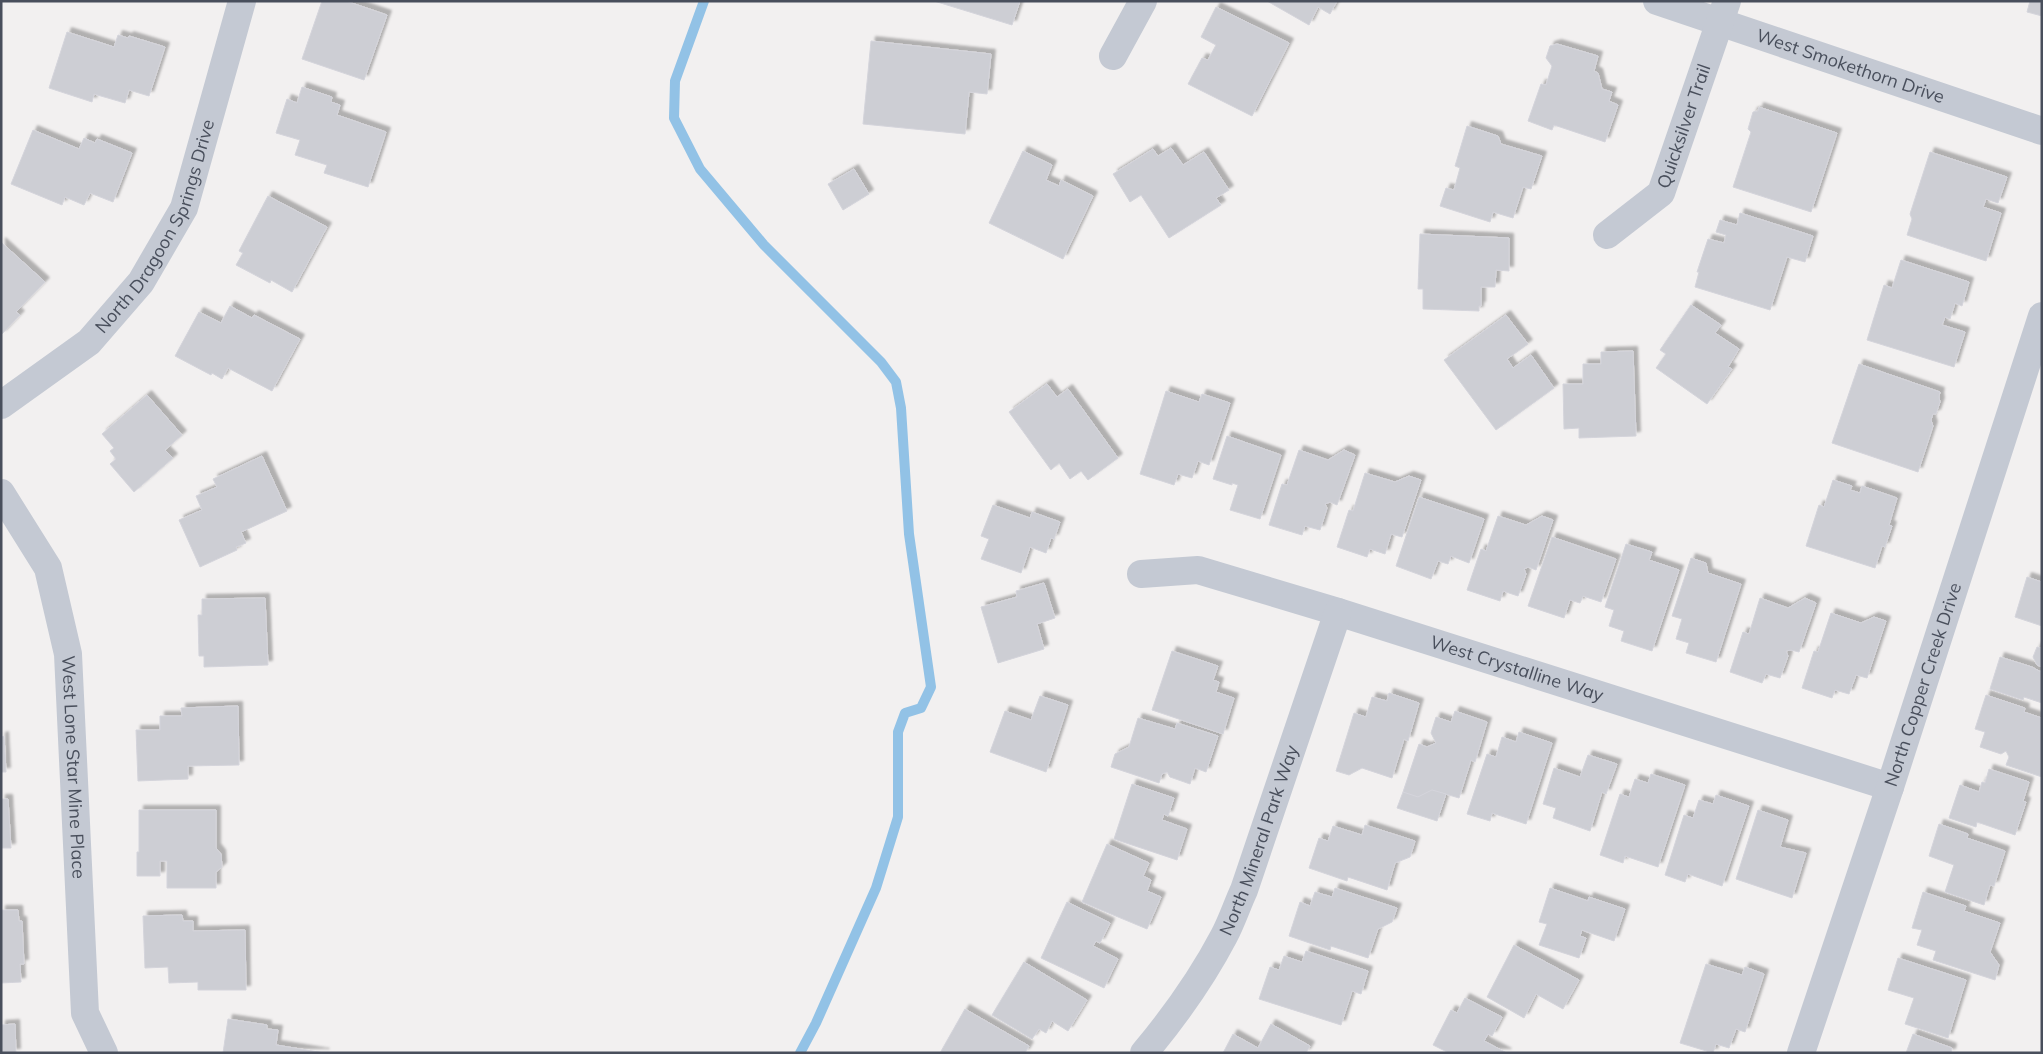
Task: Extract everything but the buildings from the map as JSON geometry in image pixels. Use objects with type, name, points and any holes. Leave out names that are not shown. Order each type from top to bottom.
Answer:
[{"type":"street","name":"North Dragoon Springs Drive","points":[[1,405],[89,342],[141,282],[184,208],[242,1]]},
{"type":"street","points":[[1112,56],[1143,1]]},
{"type":"street","name":"West Smokethorn Drive","points":[[1658,1],[1724,12],[2042,131]]},
{"type":"street","name":"Quicksilver Trail","points":[[1607,235],[1661,193],[1724,12]]},
{"type":"street","name":"North Copper Creek Drive","points":[[1801,1053],[1890,787],[2042,316]]},
{"type":"street","name":"West Lone Star Mine Place","points":[[1,493],[48,568],[68,654],[84,1013],[104,1053]]},
{"type":"street","name":"West Crystalline Way","points":[[1141,574],[1198,570],[1338,612],[1890,787]]},
{"type":"street","name":"North Mineral Park Way","points":[[1144,1053],[1166,1027],[1202,976],[1225,934],[1244,890],[1338,612]]},
{"type":"waterway","points":[[704,1],[675,81],[674,118],[700,169],[764,245],[881,362],[896,382],[901,408],[909,534],[931,687],[921,708],[905,713],[898,732],[898,817],[876,888],[816,1023],[800,1053]]}]
